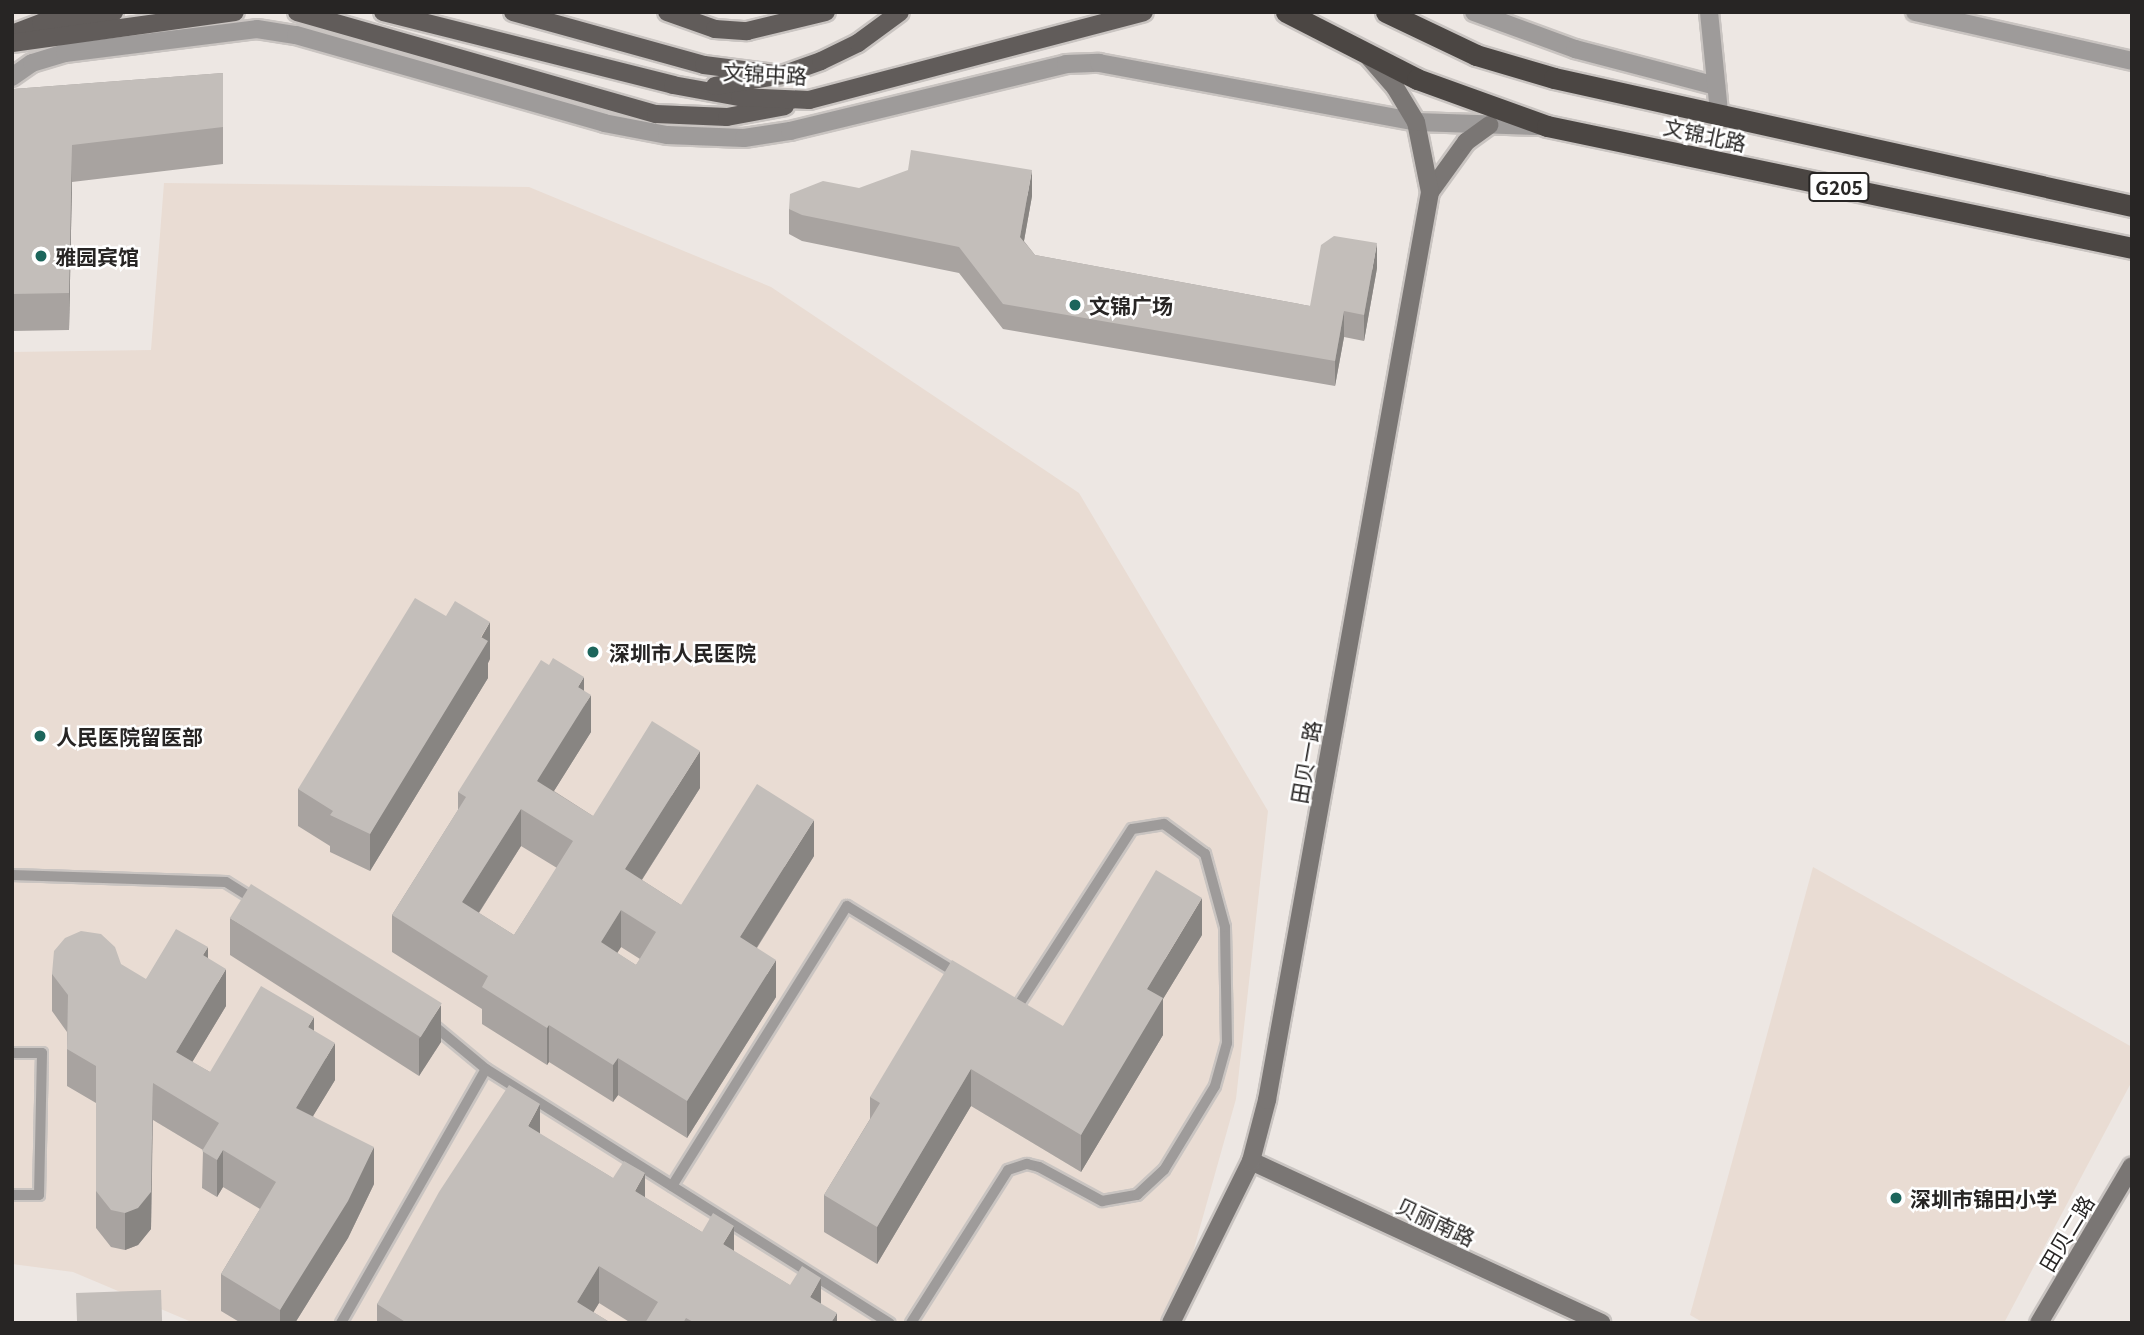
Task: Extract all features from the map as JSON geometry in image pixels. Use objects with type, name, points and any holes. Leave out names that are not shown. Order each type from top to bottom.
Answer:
[{"type":"highway","name":"文锦北路","points":[[1286,12],[1367,55],[1468,100],[1547,126],[2132,248]]},
{"type":"highway","name":"文锦北路","points":[[1386,12],[1476,55],[1554,78],[1719,112],[2132,206]]},
{"type":"main road","points":[[12,34],[41,23],[114,12]]},
{"type":"main road","points":[[12,43],[235,12]]},
{"type":"main road","points":[[297,12],[656,114],[727,117],[809,100]]},
{"type":"main road","name":"文锦中路","points":[[383,12],[673,85],[740,97],[809,100],[1144,12]]},
{"type":"main road","points":[[513,12],[704,65],[782,75]]},
{"type":"main road","points":[[667,12],[715,29],[747,31],[826,12]]},
{"type":"main road","points":[[673,85],[708,87],[782,75],[858,43],[900,12]]},
{"type":"street","points":[[1474,12],[1575,49],[1716,86]]},
{"type":"street","points":[[1709,12],[1719,112]]},
{"type":"street","points":[[1915,12],[2132,61]]},
{"type":"street","points":[[12,77],[32,63],[65,53],[257,29],[296,35],[604,123],[680,136],[744,138],[790,131],[1066,64],[1099,63],[1416,122],[1547,126]]},
{"type":"street","name":"田贝一路","points":[[1171,1323],[1251,1161],[1268,1100],[1430,192],[1416,122],[1395,87],[1367,55]]},
{"type":"street","name":"田贝一路","points":[[1430,192],[1466,142],[1489,125]]},
{"type":"street","name":"贝丽南路","points":[[1251,1161],[1601,1323]]},
{"type":"street","name":"田贝二路","points":[[2039,1323],[2132,1166]]},
{"type":"lane","points":[[911,1323],[1008,1170],[1027,1164],[1083,1194],[1111,1201],[1137,1195],[1164,1170],[1215,1086],[1227,1043],[1225,927],[1205,854],[1164,824],[1132,829],[1018,1010],[1007,1003]]},
{"type":"lane","points":[[12,875],[226,882],[271,909]]},
{"type":"lane","points":[[672,1186],[847,906],[972,982]]},
{"type":"lane","points":[[423,1017],[486,1069],[890,1323]]},
{"type":"lane","points":[[12,1052],[41,1053],[39,1195],[12,1195]]},
{"type":"lane","points":[[341,1323],[486,1069]]},
{"type":"shaded area","name":"深圳市人民医院","points":[[164,183],[529,187],[771,287],[1079,493],[1268,811],[1236,1099],[1188,1270],[1160,1323],[194,1323],[73,1272],[12,1264],[12,352],[151,350]]},
{"type":"shaded area","name":"深圳市锦田小学","points":[[1813,867],[2132,1047],[2132,1081],[2004,1323],[1704,1323],[1690,1315]]},
{"type":"building","name":"雅园宾馆","points":[[223,73],[223,127],[72,145],[69,293],[12,294],[13,89]]},
{"type":"building","points":[[911,150],[1032,170],[1020,237],[1035,255],[1310,306],[1321,245],[1334,236],[1377,243],[1364,315],[1344,311],[1335,361],[1003,304],[959,247],[802,215],[789,209],[790,194],[823,181],[859,188],[908,170]]},
{"type":"building","points":[[415,598],[446,616],[455,601],[490,622],[481,637],[488,641],[370,834],[330,815],[333,811],[298,789]]},
{"type":"building","points":[[553,658],[584,677],[578,687],[591,695],[537,781],[593,816],[652,721],[700,751],[625,869],[681,905],[757,784],[814,820],[740,937],[776,960],[687,1101],[618,1058],[613,1065],[549,1025],[547,1028],[482,987],[488,976],[392,915],[466,797],[458,792],[541,660],[549,665]],"holes":[[[521,809],[573,841],[514,935],[462,902]],[[621,910],[656,932],[636,965],[601,942]]]},
{"type":"building","points":[[1156,870],[1202,898],[1147,989],[1163,998],[1081,1135],[971,1069],[877,1227],[824,1195],[880,1103],[870,1097],[952,960],[1063,1026]]},
{"type":"building","points":[[251,884],[442,1003],[421,1037],[230,918]]},
{"type":"building","points":[[176,929],[208,947],[203,955],[226,969],[176,1052],[210,1072],[261,986],[314,1017],[308,1027],[335,1043],[296,1108],[374,1147],[348,1201],[280,1310],[221,1274],[276,1182],[223,1150],[217,1160],[202,1151],[219,1123],[153,1083],[151,1192],[138,1208],[125,1213],[111,1210],[96,1191],[96,1066],[67,1049],[68,995],[52,974],[54,951],[65,938],[81,931],[101,934],[115,947],[121,964],[146,979]]},
{"type":"building","points":[[509,1085],[540,1104],[528,1126],[613,1178],[624,1161],[645,1173],[635,1191],[702,1232],[713,1213],[734,1226],[723,1244],[790,1285],[802,1266],[821,1278],[810,1297],[837,1313],[831,1323],[695,1323],[686,1318],[683,1323],[645,1323],[658,1302],[599,1266],[577,1302],[611,1323],[407,1323],[377,1304],[439,1192]]},
{"type":"building","points":[[161,1290],[162,1322],[77,1323],[76,1293]]},
{"type":"place","name":"雅园宾馆","points":[[41,256]]},
{"type":"place","name":"文锦广场","points":[[1075,305]]},
{"type":"place","name":"深圳市人民医院","points":[[593,652]]},
{"type":"place","name":"人民医院留医部","points":[[40,736]]},
{"type":"place","name":"深圳市锦田小学","points":[[1896,1198]]}]
